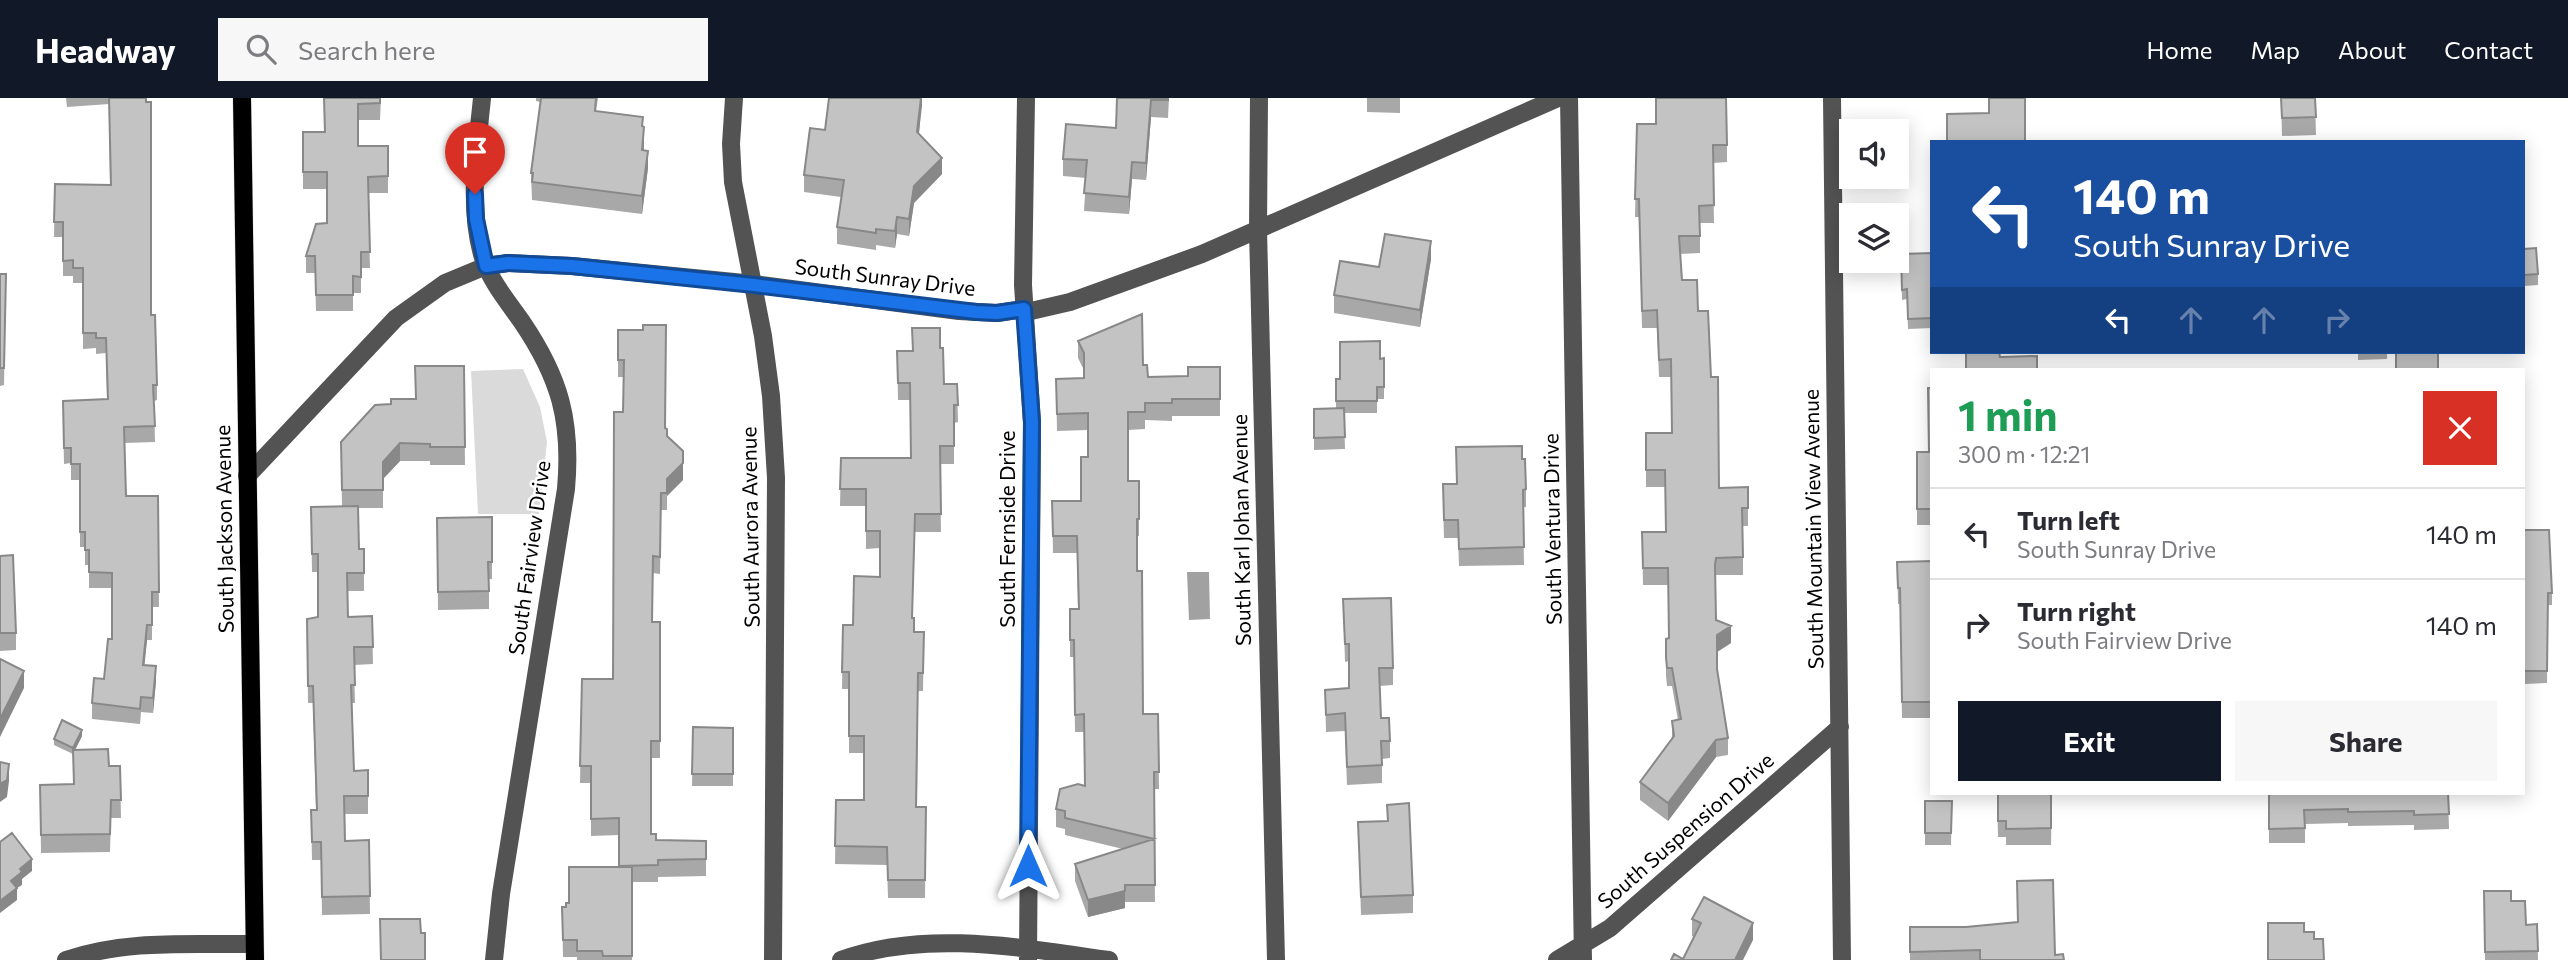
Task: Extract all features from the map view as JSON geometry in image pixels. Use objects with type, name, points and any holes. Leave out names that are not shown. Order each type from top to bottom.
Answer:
[{"type":"main road","name":"South Jackson Avenue","points":[[242,98],[255,952]]},
{"type":"street","name":"South Fairview Drive","points":[[482,98],[475,194],[476,219],[486,266],[550,368],[562,406],[568,445],[566,489],[501,894],[494,960]]},
{"type":"street","name":"South Aurora Avenue","points":[[734,98],[731,127],[733,182],[754,285],[771,396],[776,478],[773,960]]},
{"type":"street","name":"South Fernside Drive","points":[[1026,98],[1024,309],[1032,422],[1028,954]]},
{"type":"street","name":"South Karl Johan Avenue","points":[[1259,98],[1258,230],[1276,960]]},
{"type":"street","name":"South Sunray Drive","points":[[247,476],[396,318],[445,283],[486,266],[508,263],[548,264],[754,285],[959,311],[1031,311],[1070,302],[1202,254],[1558,98]]},
{"type":"street","name":"South Ventura Drive","points":[[1569,98],[1583,953]]},
{"type":"street","name":"South Mountain View Avenue","points":[[1832,98],[1842,960]]},
{"type":"street","name":"South Suspension Drive","points":[[1557,960],[1583,953],[1840,727]]},
{"type":"street","points":[[841,960],[899,946],[945,944],[1109,960]]},
{"type":"street","points":[[66,960],[85,953],[133,946],[255,952]]},
{"type":"shaded area","points":[[523,369],[540,407],[547,442],[539,514],[478,514],[471,371]]},
{"type":"shaded area","points":[[1187,572],[1209,572],[1210,619],[1189,620]]},
{"type":"building","points":[[109,98],[146,98],[146,102],[151,102],[151,315],[155,315],[155,426],[124,427],[126,496],[158,496],[159,592],[152,592],[152,625],[147,625],[143,665],[156,666],[153,698],[141,697],[140,709],[92,703],[94,678],[104,679],[108,639],[112,639],[112,573],[89,572],[89,550],[85,550],[85,532],[80,532],[80,464],[71,464],[71,448],[64,448],[63,401],[108,399],[106,338],[96,338],[96,333],[83,333],[83,268],[73,268],[73,260],[63,261],[63,222],[54,222],[55,184],[111,185]]},
{"type":"building","points":[[324,98],[380,98],[380,103],[358,104],[358,146],[388,146],[388,176],[368,177],[370,252],[361,252],[361,277],[353,276],[353,295],[316,295],[315,256],[306,256],[316,224],[327,223],[327,172],[303,172],[303,132],[325,132]]},
{"type":"building","points":[[541,98],[596,98],[595,111],[643,117],[642,150],[648,151],[642,196],[532,182]]},
{"type":"building","points":[[829,98],[921,98],[917,132],[942,158],[914,186],[909,219],[897,217],[895,231],[876,229],[876,233],[837,227],[844,180],[804,175],[810,128],[825,130]]},
{"type":"building","points":[[1117,98],[1168,100],[1151,100],[1146,163],[1132,162],[1129,197],[1084,193],[1087,160],[1063,159],[1066,124],[1116,128]]},
{"type":"building","points":[[1656,98],[1726,98],[1727,145],[1713,145],[1714,205],[1699,206],[1700,236],[1679,236],[1682,280],[1697,280],[1698,311],[1708,311],[1711,377],[1718,377],[1719,488],[1748,487],[1748,508],[1742,508],[1743,557],[1716,558],[1715,565],[1716,620],[1731,626],[1717,635],[1717,669],[1728,738],[1716,740],[1668,803],[1640,782],[1674,736],[1672,721],[1681,719],[1672,668],[1667,668],[1666,658],[1666,639],[1669,638],[1668,568],[1643,568],[1642,532],[1666,532],[1665,470],[1646,470],[1646,433],[1672,433],[1671,359],[1659,360],[1657,310],[1642,311],[1639,199],[1635,199],[1637,124],[1656,124]]},
{"type":"building","points":[[1989,98],[2025,98],[2025,140],[1947,140],[1947,114],[1989,113]]},
{"type":"building","points":[[2281,98],[2315,98],[2316,117],[2282,118]]},
{"type":"building","points":[[1385,234],[1431,241],[1420,310],[1334,295],[1340,261],[1379,267]]},
{"type":"building","points":[[2536,248],[2538,274],[2525,275],[2525,249]]},
{"type":"building","points":[[1930,253],[1930,318],[1908,319],[1907,289],[1902,290],[1902,273],[1909,273],[1909,254]]},
{"type":"building","points":[[0,274],[6,274],[4,368],[0,368]]},
{"type":"building","points":[[1142,314],[1143,365],[1147,365],[1148,377],[1188,376],[1188,367],[1220,367],[1220,399],[1172,399],[1172,403],[1145,403],[1145,412],[1128,412],[1128,481],[1139,481],[1137,571],[1142,571],[1143,714],[1158,714],[1159,772],[1154,772],[1155,885],[1125,885],[1125,891],[1088,900],[1075,864],[1154,839],[1065,818],[1065,811],[1056,809],[1060,789],[1078,784],[1085,786],[1084,714],[1075,715],[1074,640],[1070,640],[1070,609],[1079,609],[1077,536],[1053,536],[1052,501],[1081,501],[1081,457],[1088,457],[1088,413],[1057,414],[1056,379],[1084,378],[1084,353],[1078,341]]},
{"type":"building","points":[[643,325],[666,325],[665,428],[667,436],[683,451],[683,463],[667,479],[667,493],[661,493],[660,557],[653,556],[652,622],[660,622],[660,741],[651,741],[651,834],[656,834],[656,840],[706,841],[706,859],[658,860],[658,865],[619,866],[619,818],[591,819],[591,766],[580,766],[582,679],[613,679],[614,412],[623,412],[624,360],[618,360],[618,330],[643,330]]},
{"type":"building","points":[[912,328],[940,328],[944,384],[957,384],[958,405],[954,405],[954,446],[940,446],[941,514],[915,514],[912,618],[914,632],[924,632],[923,673],[918,673],[916,807],[926,807],[925,880],[888,880],[887,847],[835,846],[836,800],[864,800],[864,736],[849,736],[849,672],[842,672],[843,625],[853,625],[854,576],[880,577],[880,531],[866,531],[866,489],[840,489],[841,458],[911,458],[910,383],[898,383],[897,351],[913,351]]},
{"type":"building","points":[[1380,341],[1380,359],[1384,358],[1384,387],[1377,387],[1377,401],[1336,401],[1336,379],[1340,379],[1340,342]]},
{"type":"building","points":[[1966,354],[2037,356],[2037,368],[1966,368]]},
{"type":"building","points":[[2396,354],[2438,354],[2438,368],[2396,368]]},
{"type":"building","points":[[415,366],[464,366],[465,447],[430,447],[430,444],[400,443],[383,462],[383,490],[342,490],[341,442],[375,405],[391,404],[391,399],[416,399]]},
{"type":"building","points":[[1930,388],[1930,509],[1917,509],[1917,452],[1929,452]]},
{"type":"building","points":[[1344,408],[1345,437],[1314,438],[1314,409]]},
{"type":"building","points":[[1522,446],[1526,489],[1523,490],[1524,547],[1459,549],[1458,520],[1444,520],[1443,484],[1457,484],[1456,447]]},
{"type":"building","points":[[358,506],[359,549],[364,549],[364,573],[347,573],[348,617],[372,616],[373,647],[354,647],[355,685],[351,685],[354,771],[368,770],[368,796],[344,796],[345,841],[369,840],[370,896],[322,897],[321,842],[312,842],[311,810],[317,810],[313,686],[308,686],[307,619],[318,617],[318,554],[312,554],[311,507]]},
{"type":"building","points":[[492,517],[492,562],[488,562],[489,591],[438,592],[437,518]]},
{"type":"building","points":[[2525,530],[2549,530],[2552,593],[2548,593],[2547,671],[2525,671]]},
{"type":"building","points":[[13,555],[16,633],[0,633],[0,556]]},
{"type":"building","points":[[1930,561],[1930,702],[1902,702],[1897,562]]},
{"type":"building","points":[[1391,598],[1393,668],[1379,668],[1381,718],[1389,718],[1390,741],[1381,741],[1382,765],[1347,767],[1345,713],[1326,715],[1325,690],[1349,688],[1349,644],[1345,644],[1343,599]]},
{"type":"building","points":[[0,659],[24,671],[0,719]]},
{"type":"building","points":[[62,720],[82,730],[73,748],[54,739]]},
{"type":"building","points":[[693,727],[733,728],[733,774],[692,774]]},
{"type":"building","points":[[108,749],[109,766],[120,766],[121,800],[111,800],[110,834],[41,835],[40,785],[74,784],[73,750]]},
{"type":"building","points":[[0,762],[9,764],[7,780],[0,784]]},
{"type":"building","points":[[1998,795],[2051,795],[2051,828],[2006,829],[2006,821],[1998,821]]},
{"type":"building","points":[[2269,795],[2448,795],[2449,814],[2414,815],[2414,811],[2348,812],[2348,809],[2304,810],[2305,828],[2269,829]]},
{"type":"building","points":[[1925,801],[1952,801],[1951,833],[1925,833]]},
{"type":"building","points":[[1409,803],[1413,895],[1361,897],[1358,822],[1388,821],[1387,805]]},
{"type":"building","points":[[12,833],[32,859],[11,881],[17,888],[0,901],[0,842]]},
{"type":"building","points":[[569,867],[632,867],[632,956],[603,956],[602,951],[577,951],[577,940],[563,940],[562,907],[569,903]]},
{"type":"building","points":[[2053,880],[2055,955],[2063,954],[2064,960],[1980,960],[1980,950],[1910,952],[1910,927],[1966,927],[2018,922],[2017,881]]},
{"type":"building","points":[[2484,891],[2511,891],[2511,901],[2525,901],[2526,925],[2537,924],[2538,951],[2485,952]]},
{"type":"building","points":[[1704,897],[1753,923],[1735,960],[1671,960],[1674,954],[1683,959],[1701,923],[1692,919]]},
{"type":"building","points":[[380,919],[420,919],[421,933],[425,933],[425,960],[381,960]]},
{"type":"building","points":[[2268,923],[2304,923],[2304,932],[2314,932],[2314,939],[2323,939],[2324,960],[2268,960]]},
{"type":"route","points":[[475,194],[476,219],[486,266],[508,263],[572,266],[754,285],[959,311],[997,313],[1024,309],[1032,422],[1028,866]]}]
